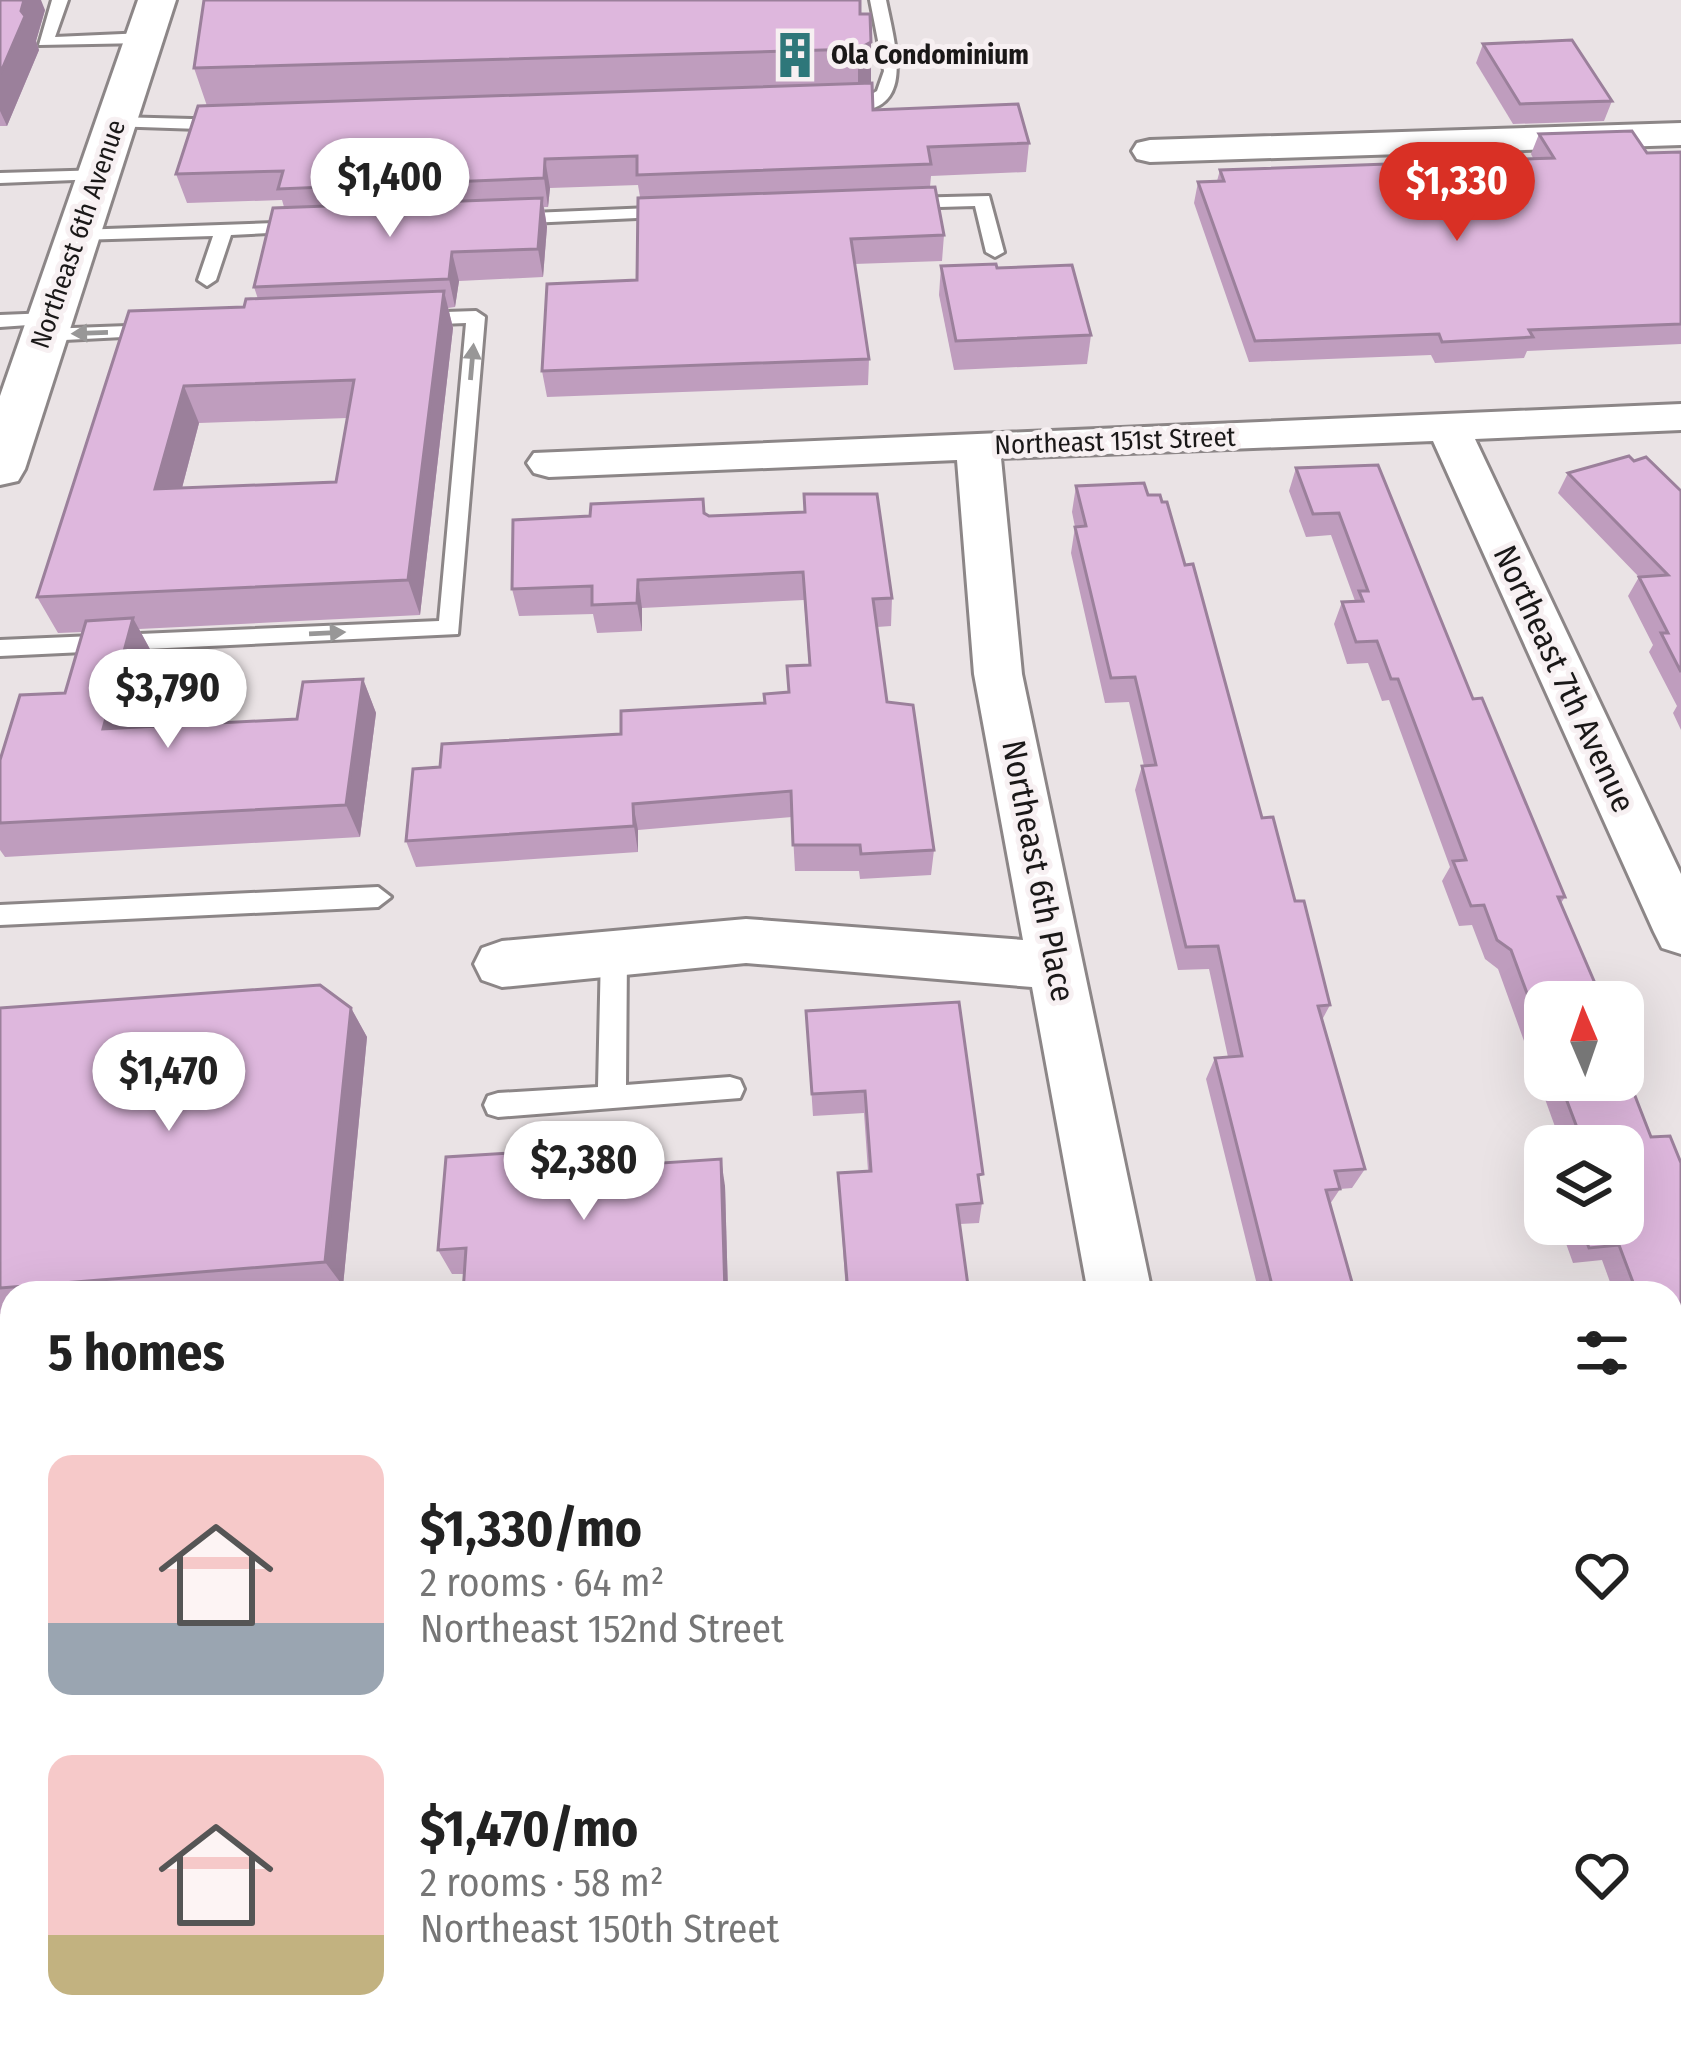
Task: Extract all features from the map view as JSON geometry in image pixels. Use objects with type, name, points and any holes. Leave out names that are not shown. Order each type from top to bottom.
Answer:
[{"type":"main road","name":"Northeast 6th Avenue","points":[[0,469],[14,384],[47,327],[151,19]]},
{"type":"street","points":[[1150,151],[1681,134]]},
{"type":"street","name":"Northeast 151st Street","points":[[549,463],[1681,417]]},
{"type":"street","name":"Northeast 7th Avenue","points":[[1448,427],[1681,932]]},
{"type":"street","name":"Northeast 6th Place","points":[[978,447],[998,674],[1118,1281]]},
{"type":"street","points":[[502,964],[746,940],[1058,966]]},
{"type":"lane","points":[[60,0],[45,41],[151,19]]},
{"type":"lane","points":[[815,107],[863,106],[884,94],[892,71],[878,0]]},
{"type":"lane","points":[[116,122],[240,126]]},
{"type":"lane","points":[[0,178],[99,174]]},
{"type":"lane","points":[[888,204],[983,200],[995,252]]},
{"type":"lane","points":[[485,220],[698,211]]},
{"type":"lane","points":[[78,236],[319,226]]},
{"type":"lane","points":[[207,280],[224,230]]},
{"type":"lane","points":[[0,648],[450,628],[476,317],[383,321]]},
{"type":"lane","points":[[0,321],[174,330]]},
{"type":"lane","points":[[0,915],[378,897]]},
{"type":"lane","points":[[612,1098],[614,953]]},
{"type":"lane","points":[[498,1105],[730,1089]]},
{"type":"building","points":[[0,0],[24,0],[21,11],[25,16],[0,74]]},
{"type":"building","points":[[204,0],[860,0],[860,14],[870,14],[871,42],[858,49],[194,68]]},
{"type":"building","points":[[1572,40],[1612,101],[1520,104],[1483,44]]},
{"type":"building","points":[[872,83],[873,110],[1018,104],[1029,143],[928,147],[931,164],[637,175],[637,156],[545,159],[544,178],[278,189],[283,171],[176,174],[198,106]]},
{"type":"building","points":[[1632,131],[1647,153],[1681,152],[1681,324],[1529,330],[1533,337],[1442,342],[1439,334],[1255,341],[1198,182],[1224,181],[1220,170],[1554,158],[1539,134]]},
{"type":"building","points":[[935,187],[944,235],[851,239],[869,359],[542,371],[547,284],[637,280],[638,198]]},
{"type":"building","points":[[542,198],[538,249],[452,252],[449,279],[254,287],[273,208]]},
{"type":"building","points":[[996,264],[997,268],[1072,265],[1091,335],[956,341],[941,266]]},
{"type":"building","points":[[444,291],[408,580],[37,597],[129,311],[244,307],[246,299]],"holes":[[[354,380],[336,482],[155,489],[184,386]]]},
{"type":"building","points":[[1629,456],[1634,461],[1646,457],[1681,491],[1681,672],[1661,633],[1668,633],[1639,577],[1668,575],[1568,473]]},
{"type":"building","points":[[1378,465],[1473,699],[1482,698],[1565,897],[1558,897],[1594,981],[1524,981],[1524,985],[1511,950],[1497,940],[1484,905],[1471,906],[1453,861],[1466,860],[1398,679],[1391,679],[1377,641],[1356,642],[1342,602],[1363,601],[1359,591],[1368,591],[1339,513],[1313,514],[1296,468]]},
{"type":"building","points":[[1144,483],[1148,495],[1160,495],[1167,502],[1185,565],[1193,564],[1262,818],[1273,817],[1295,901],[1304,901],[1330,1005],[1318,1006],[1365,1169],[1335,1171],[1340,1189],[1326,1190],[1352,1281],[1271,1281],[1215,1058],[1242,1056],[1218,946],[1186,947],[1142,766],[1156,765],[1135,677],[1111,678],[1075,527],[1086,526],[1076,486]]},
{"type":"building","points":[[804,494],[877,494],[892,598],[873,599],[887,702],[913,705],[934,850],[861,854],[860,845],[793,845],[791,791],[633,804],[634,826],[406,841],[413,769],[440,767],[442,744],[621,734],[621,711],[765,703],[764,694],[789,692],[787,666],[810,665],[803,572],[638,580],[637,603],[592,605],[592,586],[512,589],[513,520],[590,516],[591,504],[703,499],[704,513],[709,516],[805,512]]},
{"type":"building","points":[[133,618],[103,729],[297,719],[303,682],[363,679],[346,805],[0,823],[0,760],[20,695],[65,693],[86,621]]},
{"type":"building","points":[[320,985],[351,1008],[325,1262],[88,1281],[0,1281],[0,1008]]},
{"type":"building","points":[[959,1002],[983,1174],[978,1175],[982,1203],[957,1205],[967,1281],[847,1281],[838,1173],[871,1171],[865,1091],[812,1094],[806,1011]]},
{"type":"building","points":[[1567,1101],[1637,1101],[1651,1137],[1670,1136],[1681,1163],[1681,1281],[1632,1281],[1619,1245],[1644,1245],[1644,1125],[1576,1125]]},
{"type":"building","points":[[618,1146],[618,1166],[721,1159],[725,1281],[464,1281],[466,1248],[438,1250],[446,1157]]},
{"type":"place","name":"Ola Condominium","points":[[795,55]]}]
